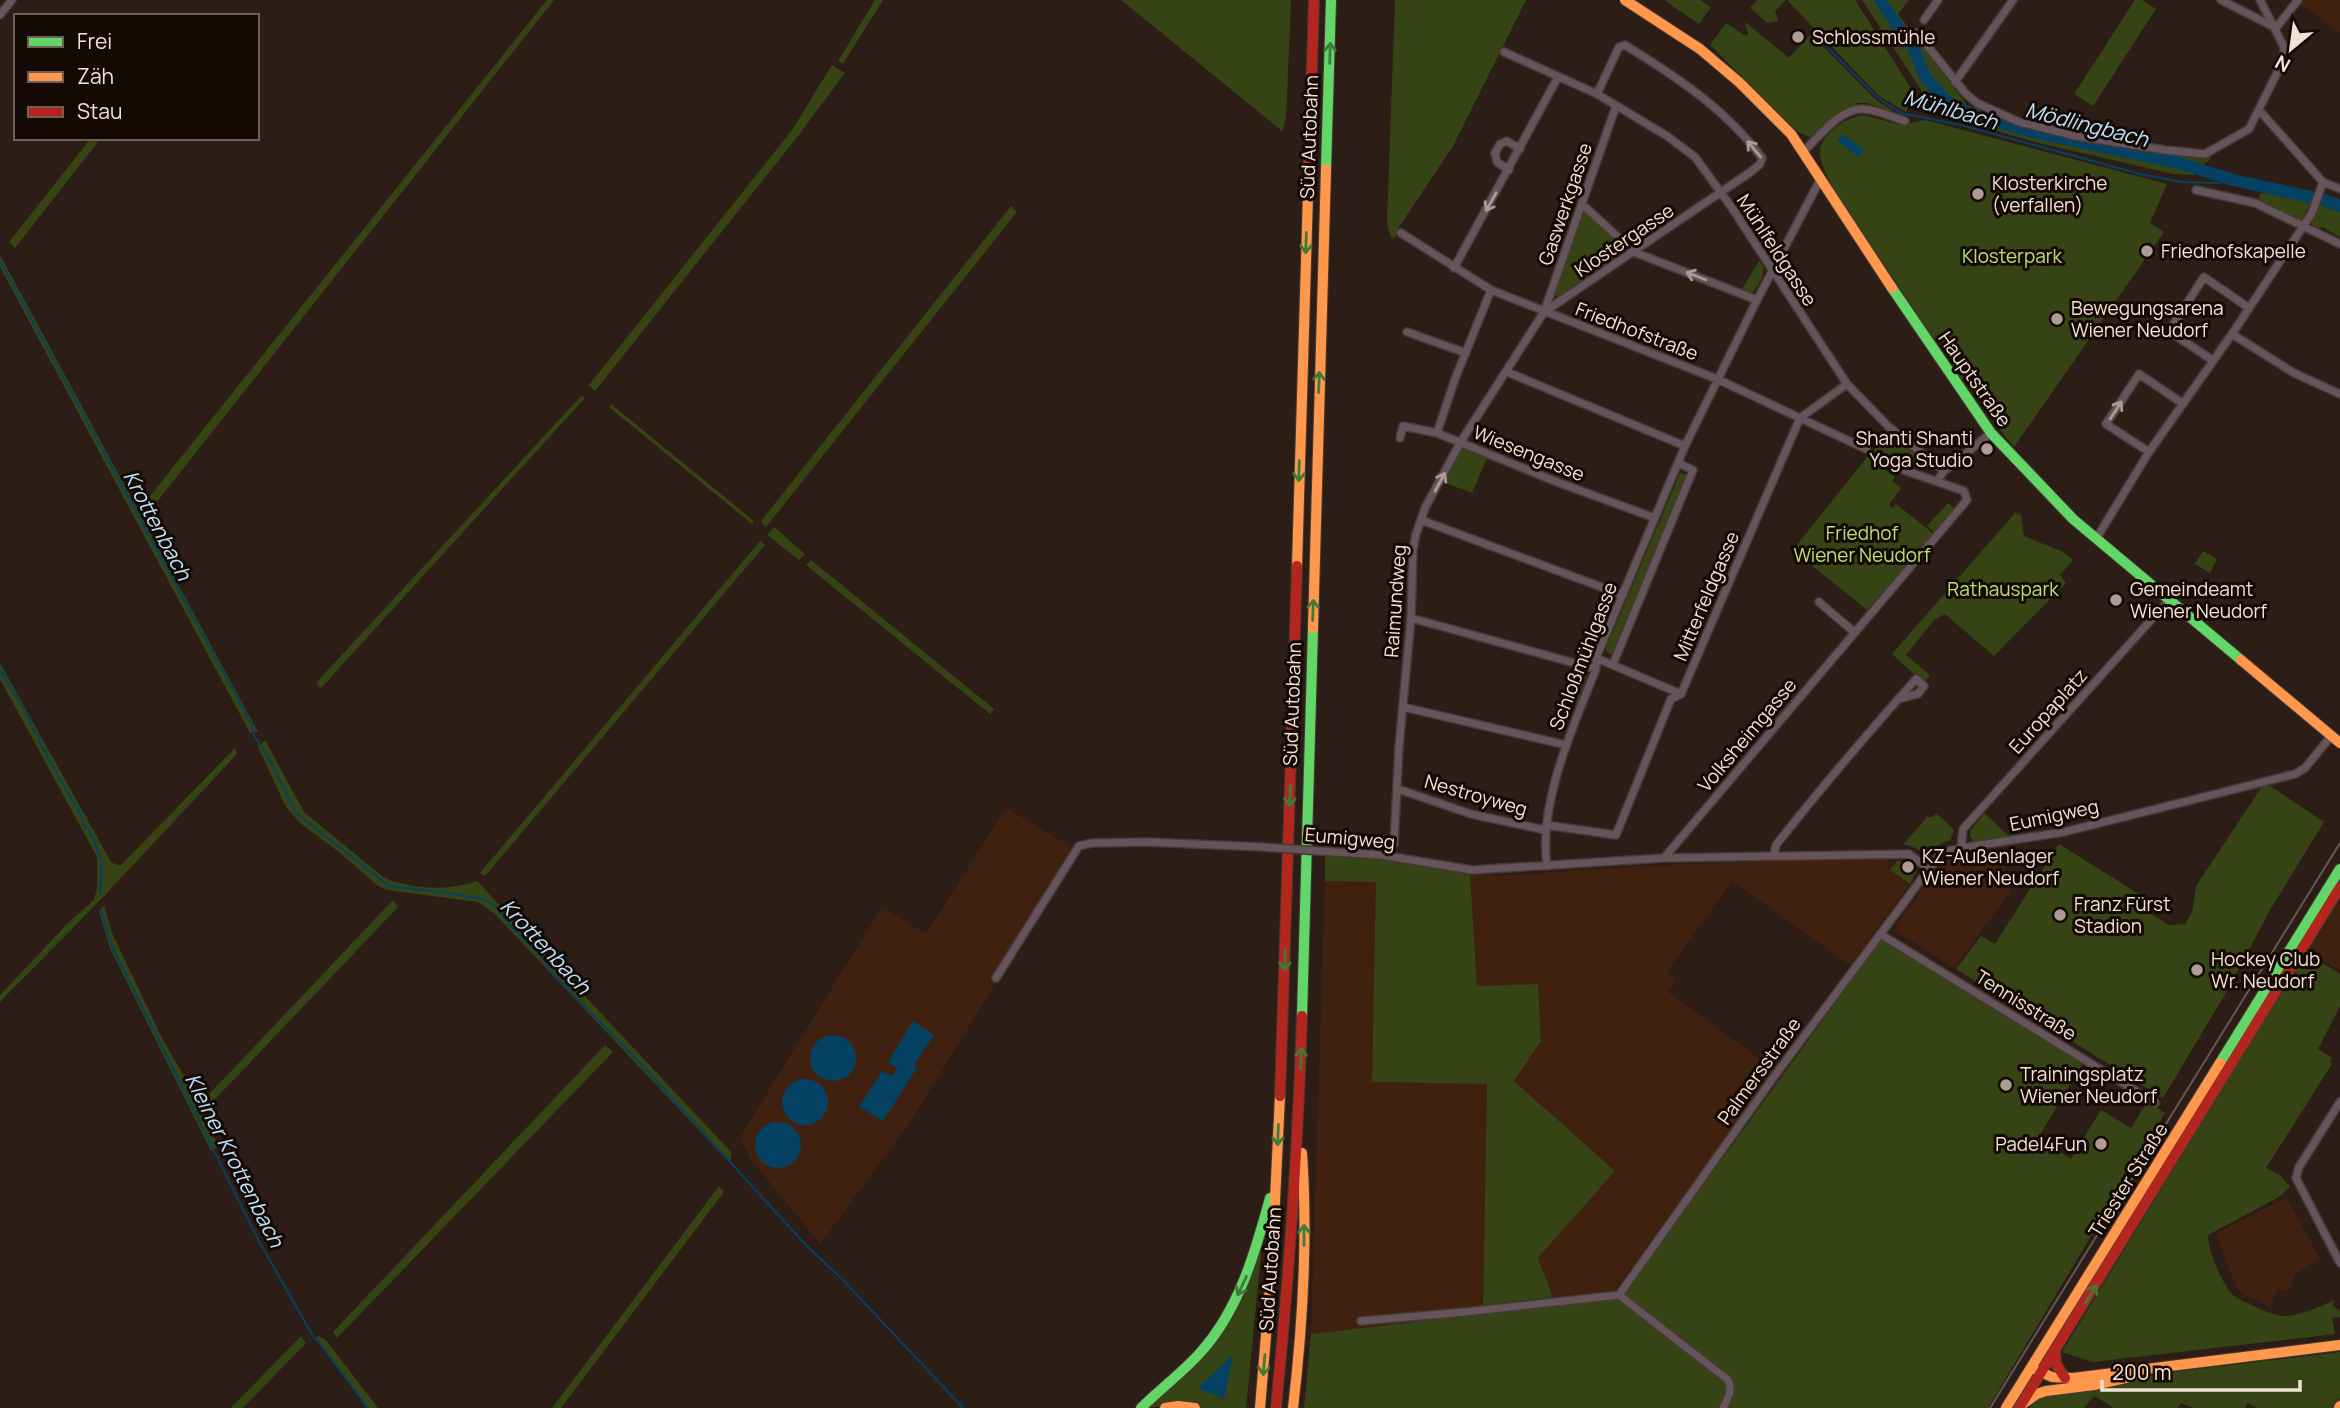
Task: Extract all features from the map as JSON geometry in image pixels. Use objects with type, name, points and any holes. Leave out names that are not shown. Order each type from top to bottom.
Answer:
[{"type":"main road","name":"Süd Autobahn","points":[[1260,1408],[1277,1174],[1314,0]]},
{"type":"main road","name":"Süd Autobahn","points":[[1276,1408],[1290,1264],[1298,1126],[1331,0]]},
{"type":"main road","name":"Hauptstraße","points":[[1625,0],[1664,23],[1721,66],[1791,134],[1991,433],[2045,492],[2096,539],[2336,739]]},
{"type":"main road","points":[[2283,971],[2340,869]]},
{"type":"main road","points":[[2283,971],[2340,887]]},
{"type":"main road","name":"Triester Straße","points":[[2020,1407],[2283,971]]},
{"type":"main road","name":"Triester Straße","points":[[2006,1408],[2283,971]]},
{"type":"main road","points":[[1293,1408],[1304,1293],[1304,1178],[1298,1126]]},
{"type":"main road","points":[[1141,1408],[1200,1353],[1231,1310],[1253,1261],[1277,1174]]},
{"type":"main road","points":[[2040,1376],[2073,1378],[2337,1347]]},
{"type":"main road","points":[[2055,1352],[2056,1364],[2065,1378]]},
{"type":"main road","points":[[2020,1407],[2037,1394],[2056,1389],[2094,1385],[2199,1363]]},
{"type":"main road","points":[[2031,1368],[2056,1389]]},
{"type":"main road","points":[[1165,1408],[1195,1408]]},
{"type":"street","points":[[0,15],[12,0]]},
{"type":"street","points":[[1924,20],[1938,0]]},
{"type":"street","points":[[1955,82],[2013,0]]},
{"type":"street","points":[[2221,0],[2276,28]]},
{"type":"street","points":[[1917,33],[1955,82],[1977,103],[2020,122],[2077,136],[2205,154],[2249,129],[2283,61],[2284,47],[2260,0]]},
{"type":"street","points":[[2276,28],[2298,0]]},
{"type":"street","name":"Klostergasse","points":[[1544,312],[1696,211],[1752,171],[1762,158],[1740,132],[1696,90],[1625,45],[1619,47],[1597,94]]},
{"type":"street","name":"Mühlfeldgasse","points":[[1504,52],[1597,94],[1667,136],[1695,157],[1847,384],[1889,427],[1944,471]]},
{"type":"street","points":[[1454,268],[1558,77]]},
{"type":"street","name":"Gaswerkgasse","points":[[1544,312],[1616,106]]},
{"type":"street","points":[[1804,151],[1851,111],[1864,109],[1905,121]]},
{"type":"street","points":[[2259,110],[2323,182],[2340,189]]},
{"type":"street","points":[[1509,170],[1497,162],[1495,153],[1500,144],[1507,141],[1520,149]]},
{"type":"street","name":"Schloßmühlgasse","points":[[1547,866],[1545,827],[1566,744],[1596,669],[1596,658],[1685,446],[1820,180]]},
{"type":"street","points":[[2096,539],[2182,403],[2232,334],[2303,226],[2316,203],[2323,182]]},
{"type":"street","points":[[2196,190],[2255,203],[2340,244]]},
{"type":"street","points":[[1581,204],[1634,252],[1757,300]]},
{"type":"street","name":"Friedhofstraße","points":[[1401,233],[1491,290],[1717,379],[1866,449]]},
{"type":"street","points":[[2212,360],[2169,331],[2204,277],[2249,308]]},
{"type":"street","points":[[1437,433],[1491,290]]},
{"type":"street","name":"Raimundweg","points":[[1394,844],[1411,618],[1413,550],[1421,520],[1460,443],[1544,312]]},
{"type":"street","points":[[1406,333],[1466,353]]},
{"type":"street","points":[[2232,334],[2294,373],[2340,394]]},
{"type":"street","points":[[1507,372],[1685,446]]},
{"type":"street","points":[[2149,453],[2106,424],[2139,374],[2182,403]]},
{"type":"street","points":[[1800,418],[1847,384]]},
{"type":"street","name":"Mitterfeldgasse","points":[[1616,835],[1671,699],[1681,694],[1800,418]]},
{"type":"street","name":"Wiesengasse","points":[[1400,438],[1403,426],[1437,433],[1655,519]]},
{"type":"street","points":[[1892,466],[1937,481],[1944,471],[1991,433]]},
{"type":"street","name":"Schloßmühlgasse","points":[[1613,664],[1693,470],[1678,463]]},
{"type":"street","name":"Volksheimgasse","points":[[1664,858],[1967,500],[1964,491],[1937,481]]},
{"type":"street","points":[[1421,520],[1623,595]]},
{"type":"street","name":"Europaplatz","points":[[1961,848],[1963,829],[2169,600]]},
{"type":"street","points":[[1819,602],[1854,632]]},
{"type":"street","points":[[1411,618],[1596,669]]},
{"type":"street","points":[[1596,658],[1681,694]]},
{"type":"street","points":[[1774,855],[1776,845],[1826,782],[1898,699]]},
{"type":"street","points":[[1403,707],[1566,744]]},
{"type":"street","name":"Eumigweg","points":[[996,978],[1079,846],[1092,843],[1148,842],[1381,855],[1472,870],[1664,858],[1909,853],[1929,869],[1941,853],[2064,832],[2295,774],[2336,739]]},
{"type":"street","name":"Nestroyweg","points":[[1398,789],[1471,814],[1545,827],[1616,835]]},
{"type":"street","name":"Palmersstraße","points":[[1619,1295],[1776,1074],[1929,869]]},
{"type":"street","name":"Tennisstraße","points":[[1880,934],[2155,1103]]},
{"type":"street","points":[[2340,1101],[2299,1167],[2296,1178],[2340,1263]]},
{"type":"street","points":[[1361,1321],[1619,1295],[1728,1380],[1730,1392],[1723,1408]]},
{"type":"shaded area","points":[[2297,0],[2340,0],[2340,33],[2300,3]]},
{"type":"shaded area","points":[[1006,808],[1077,850],[1002,961],[996,977],[998,979],[909,1124],[820,1244],[750,1158],[740,1137],[882,907],[926,934]]},
{"type":"shaded area","points":[[2001,854],[2011,891],[1954,968],[1896,931],[1896,926],[1942,861]]},
{"type":"shaded area","points":[[1888,856],[1888,868],[1910,884],[1850,965],[1732,881],[1667,972],[1676,980],[1668,992],[1775,1070],[1614,1291],[1553,1297],[1538,1258],[1615,1171],[1513,1081],[1541,1041],[1538,984],[1477,987],[1470,872],[1497,876],[1643,866]]},
{"type":"shaded area","points":[[1325,881],[1377,882],[1372,1082],[1487,1084],[1483,1315],[1311,1334]]},
{"type":"shaded area","points":[[2340,900],[2340,971],[2305,950]]},
{"type":"shaded area","points":[[2287,1198],[2320,1259],[2296,1274],[2288,1292],[2277,1289],[2271,1307],[2243,1294],[2236,1286],[2216,1233]]},
{"type":"green space","points":[[547,0],[554,0],[152,508],[146,501]]},
{"type":"green space","points":[[875,0],[883,0],[843,64],[838,61]]},
{"type":"green space","points":[[1121,0],[1291,0],[1286,119],[1282,131]]},
{"type":"green space","points":[[1395,0],[1526,0],[1453,146],[1399,227],[1395,238],[1391,237],[1387,223]]},
{"type":"green space","points":[[1664,0],[1700,0],[1711,7],[1699,24]]},
{"type":"green space","points":[[1757,0],[1786,0],[1775,11],[1778,21],[1768,23],[1750,8]]},
{"type":"green space","points":[[1787,0],[1855,0],[1914,93],[1906,112],[1879,96]]},
{"type":"green space","points":[[1862,0],[1909,0],[1898,14],[1967,105],[2022,126],[2024,131],[2086,147],[2094,142],[2176,155],[2212,157],[2193,175],[2173,174],[2035,142],[1957,119],[1925,96]]},
{"type":"green space","points":[[2135,0],[2142,0],[2156,9],[2093,106],[2074,94]]},
{"type":"green space","points":[[1745,22],[1789,58],[1811,34],[1876,100],[1892,110],[1891,112],[1868,103],[1856,103],[1860,108],[1837,116],[1810,137],[1798,132],[1710,45],[1726,23],[1746,36],[1748,34]]},
{"type":"green space","points":[[832,65],[845,73],[595,391],[589,385],[792,130]]},
{"type":"green space","name":"Klosterpark","points":[[1863,115],[1901,125],[1925,120],[2167,184],[2150,223],[2164,232],[2014,447],[1967,376],[1961,380],[1950,365],[1955,361],[1952,354],[1941,340],[1936,342],[1835,191],[1826,173],[1820,154],[1824,140],[1842,123]]},
{"type":"green space","points":[[89,140],[99,140],[15,248],[9,242]]},
{"type":"green space","points":[[2261,192],[2311,202],[2302,219],[2297,221],[2257,202]]},
{"type":"green space","points":[[2320,205],[2340,212],[2340,237],[2322,227],[2319,229],[2312,225]]},
{"type":"green space","points":[[1011,206],[1017,212],[766,527],[761,521]]},
{"type":"green space","points":[[1587,212],[1628,250],[1625,256],[1559,298],[1554,294],[1581,214]]},
{"type":"green space","points":[[0,255],[258,732],[250,733],[0,267]]},
{"type":"green space","points":[[1759,261],[1764,266],[1762,278],[1753,293],[1742,289]]},
{"type":"green space","points":[[581,396],[585,398],[321,688],[316,683]]},
{"type":"green space","points":[[611,404],[754,521],[752,524],[609,407]]},
{"type":"green space","points":[[1888,432],[1925,463],[1924,467],[1893,456],[1889,463],[1872,453]]},
{"type":"green space","points":[[1465,449],[1487,458],[1472,493],[1443,482],[1459,451]]},
{"type":"green space","name":"Friedhof Wiener Neudorf","points":[[1868,456],[1895,477],[1892,481],[1901,488],[1889,505],[1893,508],[1896,504],[1934,534],[1867,610],[1793,550]]},
{"type":"green space","points":[[1680,473],[1687,478],[1611,654],[1606,648]]},
{"type":"green space","points":[[1948,503],[1954,508],[1934,532],[1927,526]]},
{"type":"green space","name":"Rathauspark","points":[[2015,513],[2021,515],[2024,536],[2063,552],[2073,560],[2060,575],[2066,583],[1994,656],[1945,614],[1934,620],[1906,655],[1930,675],[1924,683],[1892,654]]},
{"type":"green space","points":[[774,527],[805,554],[799,560],[767,535]]},
{"type":"green space","points":[[760,541],[765,545],[485,876],[480,873]]},
{"type":"green space","points":[[2203,551],[2217,559],[2210,573],[2195,564]]},
{"type":"green space","points":[[811,560],[994,709],[990,714],[806,565]]},
{"type":"green space","points":[[0,663],[111,862],[120,866],[235,748],[237,754],[0,1002],[0,995],[71,920],[94,900],[97,888],[97,857],[0,679]]},
{"type":"green space","points":[[1573,666],[1584,669],[1587,675],[1577,703],[1562,698]]},
{"type":"green space","points":[[265,740],[304,812],[383,877],[406,885],[430,888],[477,881],[732,1153],[730,1163],[494,913],[478,902],[387,890],[378,886],[300,823],[286,807],[258,747]]},
{"type":"green space","points":[[2269,785],[2324,822],[2270,910],[2230,986],[2163,1098],[1956,969],[1981,936],[1995,944],[2059,844],[2142,896],[2137,905],[2169,925],[2185,924],[2192,912],[2196,886],[2261,788]]},
{"type":"green space","points":[[1936,813],[1954,830],[1950,840],[1923,852],[1903,845],[1927,817],[1933,817]]},
{"type":"green space","points":[[1984,813],[2011,838],[1973,841],[1971,830]]},
{"type":"green space","points":[[1325,855],[1410,861],[1470,872],[1477,986],[1538,984],[1541,1041],[1514,1081],[1615,1171],[1538,1258],[1553,1297],[1483,1305],[1487,1084],[1372,1082],[1376,882],[1325,881]]},
{"type":"green space","points":[[1898,860],[1905,864],[1903,867],[1908,871],[1911,868],[1916,872],[1910,884],[1890,870]]},
{"type":"green space","points":[[393,900],[398,907],[201,1114],[219,1146],[211,1151],[110,948],[99,911],[104,905],[112,933],[162,1038],[200,1104]]},
{"type":"green space","points":[[1881,940],[2083,1063],[2038,1138],[2071,1159],[2101,1110],[2131,1128],[2147,1102],[2165,1113],[1988,1408],[1304,1408],[1311,1334],[1621,1298]]},
{"type":"green space","points":[[2305,952],[2340,974],[2340,1006],[2318,1049],[2332,1058],[2332,1064],[2266,1168],[2280,1175],[2290,1187],[2279,1197],[2208,1235],[2216,1266],[2235,1297],[2282,1316],[2301,1313],[2334,1300],[2333,1306],[2340,1311],[2340,1317],[2332,1318],[2335,1334],[2093,1362],[2062,1352]]},
{"type":"green space","points":[[605,1045],[613,1052],[337,1338],[333,1332]]},
{"type":"green space","points":[[719,1186],[724,1192],[561,1408],[552,1408]]},
{"type":"green space","points":[[1262,1244],[1246,1408],[1199,1408],[1181,1403],[1147,1408],[1202,1355]]},
{"type":"green space","points":[[301,1336],[306,1343],[243,1408],[231,1408]]},
{"type":"green space","points":[[318,1336],[326,1340],[378,1408],[367,1408],[315,1338]]},
{"type":"green space","points":[[2340,1352],[2340,1398],[2334,1408],[2257,1408],[2248,1403],[2245,1408],[2194,1408],[2181,1403],[2177,1408],[2114,1408],[2094,1396],[2084,1408],[2030,1408],[2036,1399],[2165,1373]]},
{"type":"water","points":[[1842,134],[1864,150],[1859,157],[1837,141]]},
{"type":"water","points":[[913,1021],[934,1035],[914,1065],[917,1068],[883,1121],[859,1107],[882,1071],[892,1076],[897,1068],[888,1062]]},
{"type":"water","points":[[833,1035],[849,1042],[856,1058],[849,1074],[833,1081],[817,1074],[810,1058],[817,1042]]},
{"type":"water","points":[[805,1079],[821,1086],[828,1102],[821,1118],[805,1125],[789,1118],[782,1102],[789,1086]]},
{"type":"water","points":[[778,1122],[794,1129],[801,1145],[794,1161],[778,1168],[762,1161],[755,1145],[762,1129]]},
{"type":"water","points":[[1233,1355],[1224,1399],[1198,1388]]},
{"type":"waterway","name":"Mödlingbach","points":[[1880,0],[1911,42],[1925,77],[1948,103],[1976,116],[2037,133],[2179,163],[2233,180],[2325,200],[2340,206]]},
{"type":"waterway","name":"Mühlbach","points":[[1813,33],[1878,98],[1901,113],[1965,126],[2140,174],[2181,182],[2218,183],[2233,180]]},
{"type":"waterway","name":"Krottenbach","points":[[0,261],[252,725],[254,736],[269,759],[296,813],[389,886],[485,900],[496,907],[542,957],[550,971],[638,1061],[804,1243],[843,1280],[963,1408]]},
{"type":"waterway","name":"Kleiner Krottenbach","points":[[0,670],[39,736],[40,743],[83,819],[84,827],[89,830],[102,861],[100,894]]},
{"type":"waterway","name":"Kleiner Krottenbach","points":[[101,910],[112,946],[260,1243],[314,1338],[368,1408]]},
{"type":"tram line","points":[[1990,1408],[2340,843]]},
{"type":"traffic: fast","points":[[1326,169],[1331,0]]},
{"type":"traffic: fast","points":[[1892,288],[1991,433],[2073,519],[2241,660]]},
{"type":"traffic: fast","points":[[1302,1016],[1313,628]]},
{"type":"traffic: fast","points":[[2220,1063],[2340,869]]},
{"type":"traffic: fast","points":[[1141,1408],[1186,1367],[1214,1336],[1244,1280],[1270,1198]]},
{"type":"traffic: slow","points":[[1625,0],[1700,49],[1740,83],[1791,134],[1892,288]]},
{"type":"traffic: slow","points":[[1313,628],[1326,169]]},
{"type":"traffic: slow","points":[[1297,566],[1308,194]]},
{"type":"traffic: slow","points":[[2241,660],[2340,743]]},
{"type":"traffic: slow","points":[[2006,1408],[2220,1063]]},
{"type":"traffic: slow","points":[[1260,1408],[1272,1263],[1280,1096]]},
{"type":"traffic: slow","points":[[1293,1408],[1304,1281],[1302,1153]]},
{"type":"traffic: slow","points":[[2036,1370],[2052,1377],[2073,1378],[2340,1345]]},
{"type":"traffic: slow","points":[[2021,1405],[2046,1391],[2130,1377]]},
{"type":"traffic: slow","points":[[1165,1408],[1195,1408]]},
{"type":"traffic: jam","points":[[1308,194],[1314,0]]},
{"type":"traffic: jam","points":[[1280,1096],[1297,566]]},
{"type":"traffic: jam","points":[[2019,1408],[2340,887]]},
{"type":"traffic: jam","points":[[1276,1408],[1292,1212],[1302,1016]]},
{"type":"traffic: jam","points":[[2055,1352],[2056,1364],[2065,1378]]},
{"type":"place","name":"Schlossmühle","points":[[1798,37]]},
{"type":"place","name":"Klosterkirche (verfallen)","points":[[1978,194]]},
{"type":"place","name":"Friedhofskapelle","points":[[2147,251]]},
{"type":"place","name":"Bewegungsarena Wiener Neudorf","points":[[2057,319]]},
{"type":"place","name":"Shanti Shanti Yoga Studio","points":[[1987,449]]},
{"type":"place","name":"Gemeindeamt Wiener Neudorf","points":[[2116,600]]},
{"type":"place","name":"KZ-Außenlager Wiener Neudorf","points":[[1908,867]]},
{"type":"place","name":"Franz Fürst Stadion","points":[[2060,915]]},
{"type":"place","name":"Hockey Club Wr. Neudorf","points":[[2197,970]]},
{"type":"place","name":"Trainingsplatz Wiener Neudorf","points":[[2006,1085]]},
{"type":"place","name":"Padel4Fun","points":[[2101,1144]]}]
